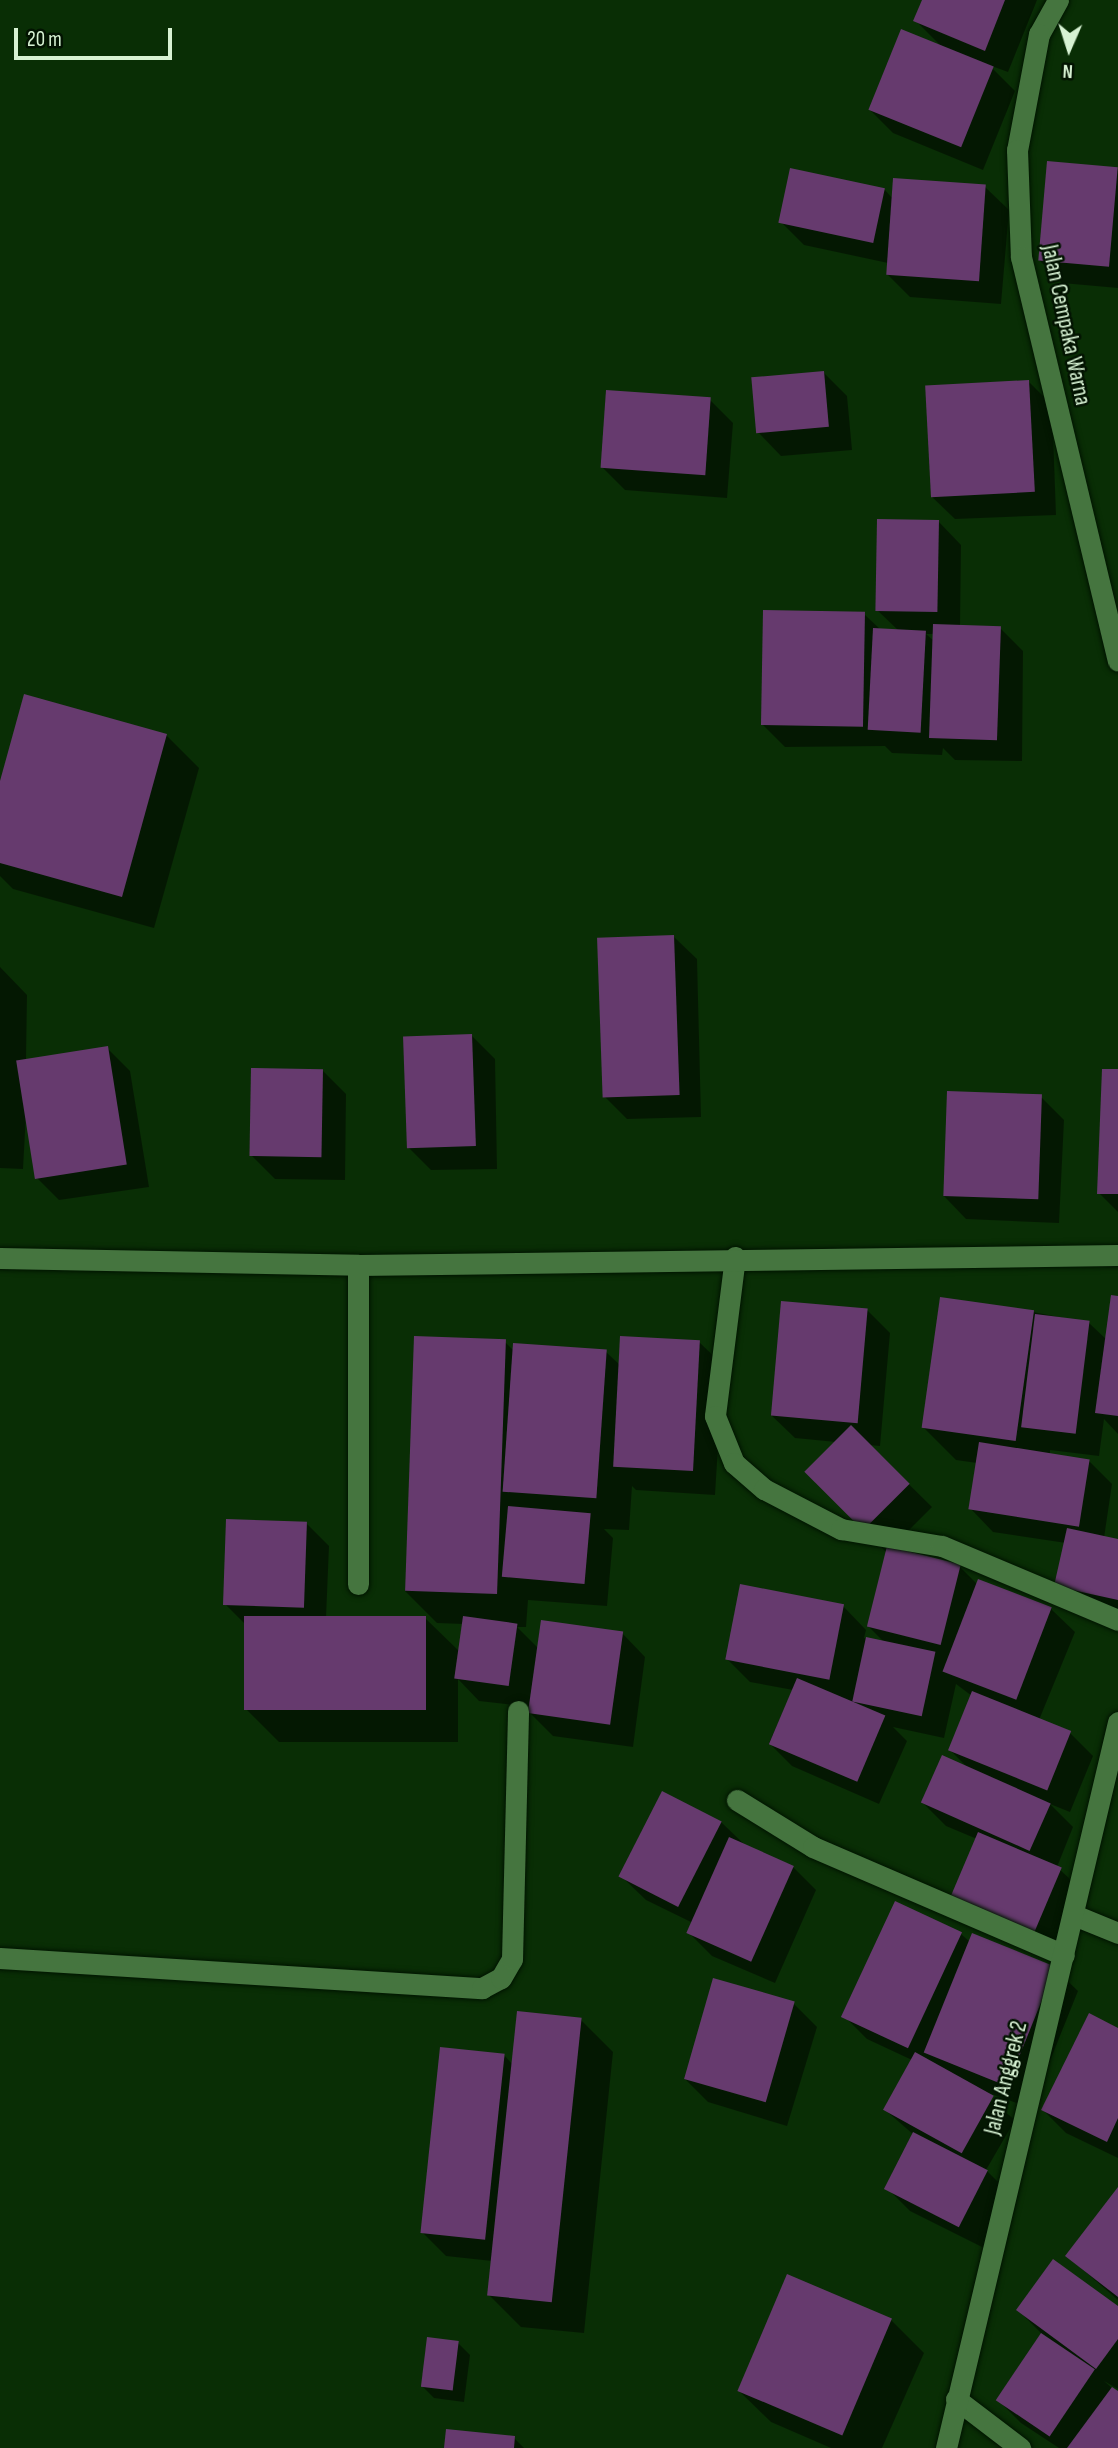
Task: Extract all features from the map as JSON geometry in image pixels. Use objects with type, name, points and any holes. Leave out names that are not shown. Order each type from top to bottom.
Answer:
[{"type":"street","name":"Jalan Cempaka Warna","points":[[1058,0],[1039,34],[1017,150],[1021,257],[1118,661]]},
{"type":"street","points":[[0,1258],[358,1265],[735,1257],[1118,1255]]},
{"type":"street","points":[[735,1257],[715,1416],[734,1463],[764,1489],[842,1529],[942,1546],[1118,1619]]},
{"type":"street","points":[[358,1265],[358,1584]]},
{"type":"street","points":[[0,1958],[482,1988],[500,1978],[512,1959],[518,1711]]},
{"type":"street","name":"Jalan Anggrek 2","points":[[946,2448],[1118,1722]]},
{"type":"street","points":[[737,1800],[813,1847],[1064,1955]]},
{"type":"street","points":[[1074,1915],[1118,1933]]},
{"type":"street","points":[[956,2399],[1020,2448]]},
{"type":"building","points":[[922,0],[1005,0],[985,51],[913,21]]},
{"type":"building","points":[[901,29],[994,66],[961,147],[868,110]]},
{"type":"building","points":[[1047,161],[1118,167],[1109,267],[1038,261]]},
{"type":"building","points":[[790,168],[885,188],[873,243],[778,223]]},
{"type":"building","points":[[893,178],[986,184],[979,281],[886,275]]},
{"type":"building","points":[[824,371],[829,427],[756,433],[751,377]]},
{"type":"building","points":[[1029,380],[1035,492],[931,497],[925,385]]},
{"type":"building","points":[[606,390],[711,397],[705,475],[601,468]]},
{"type":"building","points":[[877,519],[939,520],[937,612],[875,611]]},
{"type":"building","points":[[763,610],[865,612],[863,727],[761,725]]},
{"type":"building","points":[[933,624],[1001,626],[997,740],[929,738]]},
{"type":"building","points":[[873,628],[926,631],[921,733],[868,730]]},
{"type":"building","points":[[24,694],[167,734],[122,897],[0,863],[0,781]]},
{"type":"building","points":[[674,935],[680,1095],[603,1098],[597,938]]},
{"type":"building","points":[[472,1034],[476,1146],[407,1148],[403,1036]]},
{"type":"building","points":[[108,1046],[127,1165],[35,1179],[16,1061]]},
{"type":"building","points":[[251,1068],[323,1069],[321,1157],[249,1156]]},
{"type":"building","points":[[1102,1069],[1118,1069],[1118,1194],[1097,1194]]},
{"type":"building","points":[[947,1091],[1042,1094],[1038,1199],[943,1196]]},
{"type":"building","points":[[1111,1295],[1118,1296],[1118,1416],[1095,1413]]},
{"type":"building","points":[[940,1297],[1034,1310],[1016,1441],[922,1428]]},
{"type":"building","points":[[781,1301],[868,1309],[858,1423],[771,1416]]},
{"type":"building","points":[[1035,1314],[1090,1321],[1076,1434],[1021,1427]]},
{"type":"building","points":[[414,1336],[506,1339],[497,1594],[405,1591]]},
{"type":"building","points":[[620,1336],[700,1340],[693,1471],[613,1467]]},
{"type":"building","points":[[513,1343],[607,1350],[596,1498],[503,1492]]},
{"type":"building","points":[[851,1425],[910,1484],[863,1530],[804,1472]]},
{"type":"building","points":[[979,1442],[1090,1460],[1079,1527],[968,1509]]},
{"type":"building","points":[[508,1506],[591,1513],[584,1584],[502,1577]]},
{"type":"building","points":[[226,1519],[307,1522],[304,1608],[223,1605]]},
{"type":"building","points":[[1067,1528],[1118,1539],[1118,1600],[1054,1586]]},
{"type":"building","points":[[887,1546],[961,1564],[941,1645],[867,1627]]},
{"type":"building","points":[[978,1579],[1052,1607],[1016,1700],[943,1671]]},
{"type":"building","points":[[740,1584],[844,1604],[829,1680],[725,1660]]},
{"type":"building","points":[[244,1616],[426,1616],[426,1710],[244,1710]]},
{"type":"building","points":[[463,1616],[517,1624],[509,1686],[454,1678]]},
{"type":"building","points":[[541,1620],[623,1632],[610,1725],[528,1713]]},
{"type":"building","points":[[866,1637],[935,1652],[922,1716],[852,1702]]},
{"type":"building","points":[[797,1678],[885,1716],[857,1782],[769,1744]]},
{"type":"building","points":[[972,1691],[1071,1731],[1047,1790],[948,1750]]},
{"type":"building","points":[[942,1755],[1051,1803],[1030,1851],[921,1803]]},
{"type":"building","points":[[662,1791],[722,1821],[678,1907],[618,1877]]},
{"type":"building","points":[[978,1832],[1062,1868],[1032,1938],[948,1902]]},
{"type":"building","points":[[729,1837],[794,1866],[751,1962],[686,1933]]},
{"type":"building","points":[[895,1901],[962,1932],[908,2048],[841,2017]]},
{"type":"building","points":[[972,1933],[1055,1967],[1007,2086],[924,2053]]},
{"type":"building","points":[[713,1978],[795,2001],[766,2102],[684,2079]]},
{"type":"building","points":[[517,2011],[582,2018],[552,2302],[487,2295]]},
{"type":"building","points":[[1089,2013],[1118,2028],[1118,2118],[1107,2142],[1041,2110]]},
{"type":"building","points":[[440,2047],[505,2054],[485,2240],[420,2233]]},
{"type":"building","points":[[915,2052],[994,2096],[962,2153],[883,2110]]},
{"type":"building","points":[[913,2132],[988,2170],[959,2227],[884,2189]]},
{"type":"building","points":[[1118,2187],[1118,2297],[1065,2256]]},
{"type":"building","points":[[1053,2259],[1118,2306],[1118,2339],[1096,2369],[1016,2310]]},
{"type":"building","points":[[787,2274],[892,2319],[842,2435],[737,2391]]},
{"type":"building","points":[[1041,2333],[1095,2369],[1050,2436],[996,2400]]},
{"type":"building","points":[[427,2337],[459,2341],[453,2391],[421,2387]]},
{"type":"building","points":[[1112,2387],[1118,2391],[1118,2448],[1067,2448]]},
{"type":"building","points":[[446,2429],[515,2436],[514,2448],[444,2448]]}]
